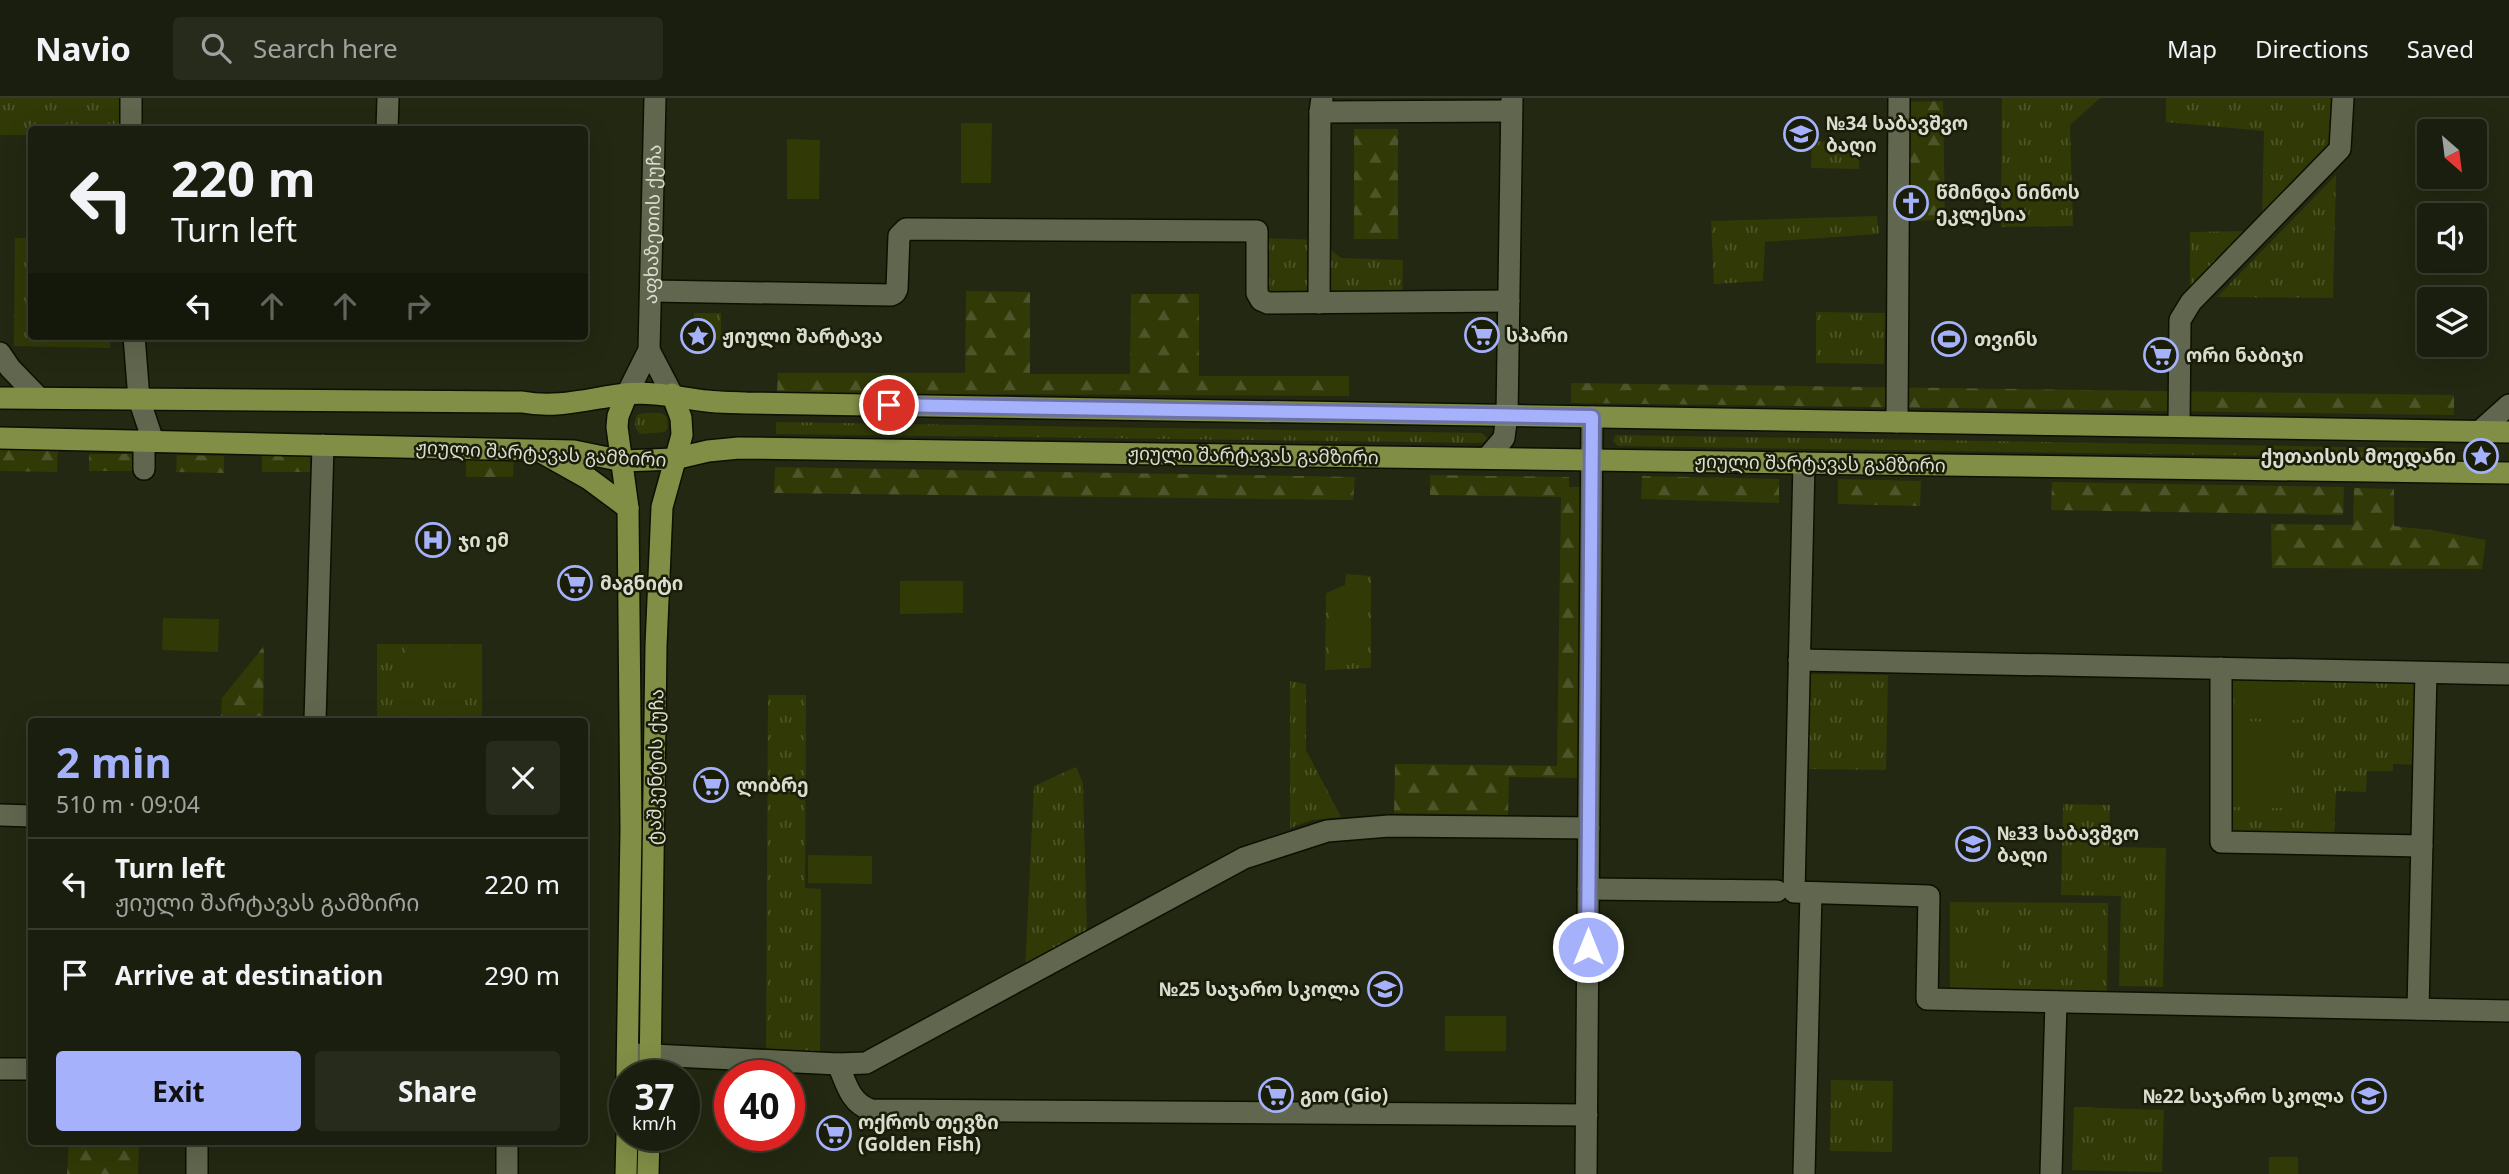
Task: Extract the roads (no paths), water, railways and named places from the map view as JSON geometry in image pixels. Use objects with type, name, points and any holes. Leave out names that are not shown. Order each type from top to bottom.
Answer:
[{"type":"main road","points":[[623,461],[617,427],[626,394]]},
{"type":"main road","points":[[0,398],[573,404],[626,394],[672,394],[709,402],[746,403],[2509,432]]},
{"type":"main road","points":[[672,394],[682,427],[674,459]]},
{"type":"main road","name":"ჟიული შარტავას გამზირი","points":[[0,438],[574,451],[623,461],[674,459],[708,451],[739,448],[2509,473]]},
{"type":"main road","points":[[539,450],[589,480],[628,508]]},
{"type":"main road","name":"ტაშკენტის ქუჩა","points":[[650,1060],[656,646],[662,507],[674,459]]},
{"type":"main road","name":"ტაშკენტის ქუჩა","points":[[623,461],[628,508],[631,831],[627,1060]]},
{"type":"main road","points":[[626,1174],[627,1151]]},
{"type":"main road","points":[[648,1174],[649,1151]]},
{"type":"street","points":[[131,98],[131,126]]},
{"type":"street","points":[[387,126],[388,98]]},
{"type":"street","name":"აფხაზეთის ქუჩა","points":[[626,394],[649,349],[655,98]]},
{"type":"street","points":[[1898,422],[1899,98]]},
{"type":"street","points":[[2179,426],[2180,320],[2191,302],[2340,149],[2343,98]]},
{"type":"street","points":[[1319,303],[1321,105],[1511,105],[1507,415],[1504,438],[1487,458]]},
{"type":"street","points":[[651,291],[891,295],[897,289],[899,236],[906,229],[1257,231],[1258,293],[1261,300],[1268,303],[1509,300]]},
{"type":"street","points":[[134,340],[139,399],[149,441],[144,469]]},
{"type":"street","name":"აფხაზეთის ქუჩა","points":[[649,349],[672,394]]},
{"type":"street","points":[[0,353],[10,368],[40,398]]},
{"type":"street","points":[[2480,431],[2509,405]]},
{"type":"street","points":[[1507,415],[1513,439],[1532,459]]},
{"type":"street","points":[[1586,1174],[1592,417]]},
{"type":"street","points":[[315,718],[323,445]]},
{"type":"street","points":[[1804,463],[1794,892],[1929,896],[1927,999],[2509,1011]]},
{"type":"street","points":[[1799,660],[2509,674]]},
{"type":"street","points":[[2221,668],[2221,842],[2421,846]]},
{"type":"street","points":[[2418,1009],[2426,673]]},
{"type":"street","points":[[0,815],[28,816]]},
{"type":"street","points":[[700,1062],[746,1058],[838,1064],[866,1063],[1244,858],[1327,831],[1389,826],[1589,828]]},
{"type":"street","points":[[1588,889],[1777,891]]},
{"type":"street","points":[[1804,1174],[1811,892]]},
{"type":"street","points":[[2050,1174],[2056,1002]]},
{"type":"street","points":[[627,1053],[639,1060]]},
{"type":"street","points":[[838,1064],[852,1098],[860,1106],[871,1110],[1587,1115]]},
{"type":"street","points":[[0,1069],[28,1069]]},
{"type":"street","points":[[197,1145],[197,1174]]},
{"type":"street","points":[[507,1145],[507,1174]]},
{"type":"place","name":"№34 საბავშვო ბაღი","points":[[1801,134]]},
{"type":"place","name":"წმინდა ნინოს ეკლესია","points":[[1911,203]]},
{"type":"place","name":"სპარი","points":[[1482,335]]},
{"type":"place","name":"ჟიული შარტავა","points":[[698,336]]},
{"type":"place","name":"თვინს","points":[[1949,339]]},
{"type":"place","name":"ორი ნაბიჯი","points":[[2161,355]]},
{"type":"place","name":"ქუთაისის მოედანი","points":[[2481,456]]},
{"type":"place","name":"ჯი ემ","points":[[433,540]]},
{"type":"place","name":"მაგნიტი","points":[[575,583]]},
{"type":"place","name":"ლიბრე","points":[[711,785]]},
{"type":"place","name":"№33 საბავშვო ბაღი","points":[[1973,844]]},
{"type":"place","name":"№25 საჯარო სკოლა","points":[[1385,989]]},
{"type":"place","name":"გიო (Gio)","points":[[1276,1095]]},
{"type":"place","name":"№22 საჯარო სკოლა","points":[[2369,1096]]},
{"type":"place","name":"ოქროს თევზი (Golden Fish)","points":[[834,1133]]}]
